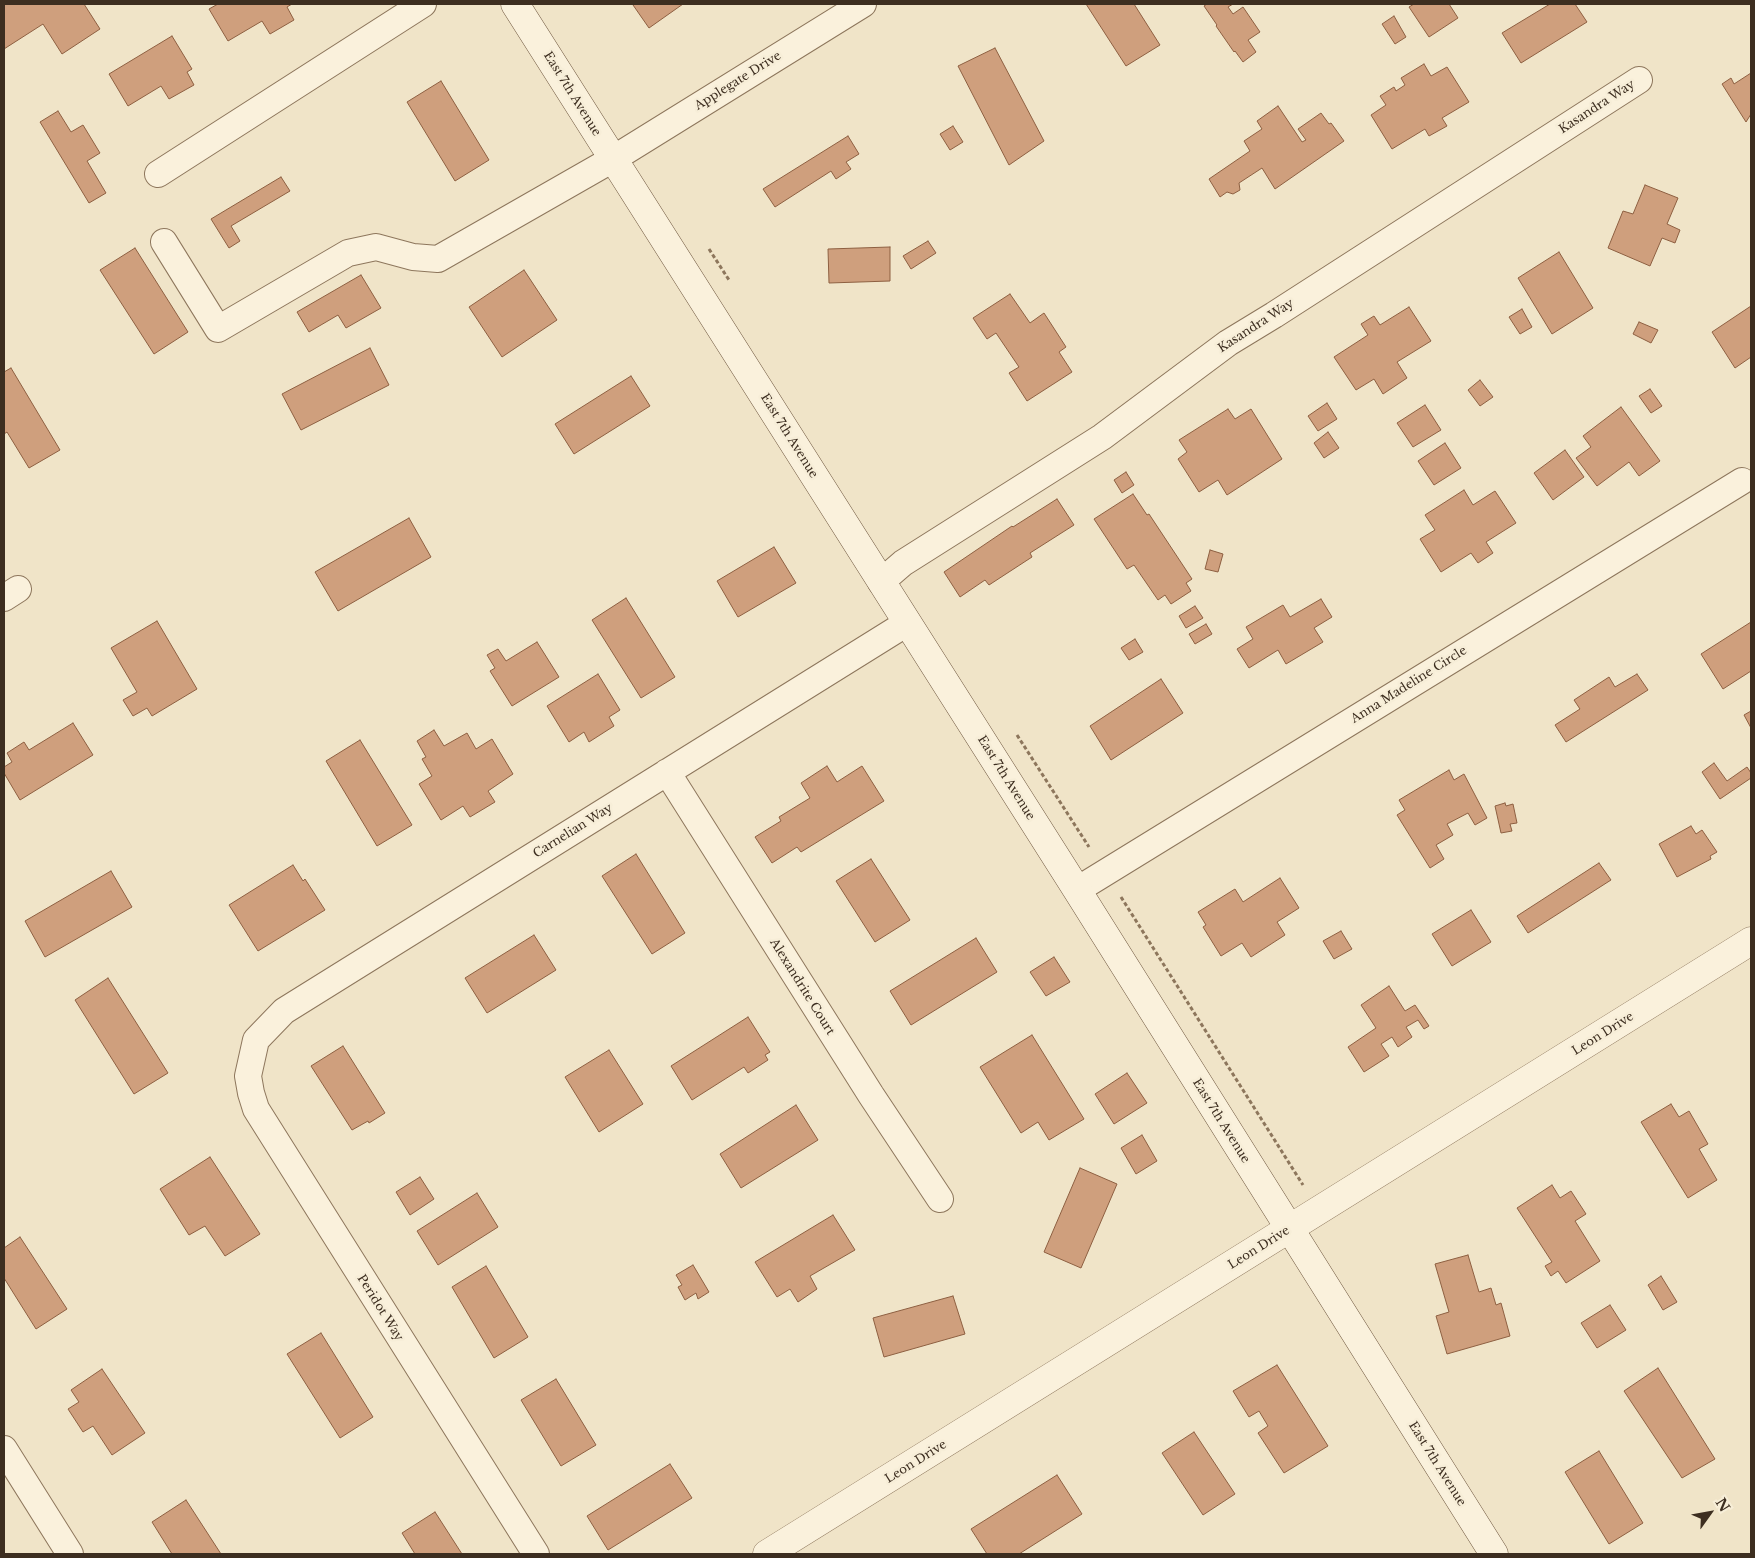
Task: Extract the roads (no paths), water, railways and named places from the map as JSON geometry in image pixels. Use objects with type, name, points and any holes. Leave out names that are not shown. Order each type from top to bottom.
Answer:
[{"type":"main road","name":"East 7th Avenue","points":[[515,4],[1077,890],[1494,1554]]},
{"type":"main road","name":"Leon Drive","points":[[767,1554],[1751,941]]},
{"type":"street","points":[[158,174],[423,4]]},
{"type":"street","name":"Applegate Drive","points":[[164,242],[218,329],[348,253],[376,247],[413,257],[438,259],[613,159],[863,4]]},
{"type":"street","name":"Kasandra Way","points":[[881,582],[903,563],[1102,437],[1228,343],[1639,80]]},
{"type":"street","name":"Anna Madeline Circle","points":[[1077,890],[1742,481]]},
{"type":"street","name":"Carnelian Way","points":[[252,1054],[256,1040],[284,1011],[907,623]]},
{"type":"street","name":"Alexandrite Court","points":[[667,772],[871,1096],[940,1199]]},
{"type":"street","name":"Peridot Way","points":[[252,1054],[248,1076],[256,1109],[536,1554]]},
{"type":"street","points":[[4,1449],[70,1554]]}]
